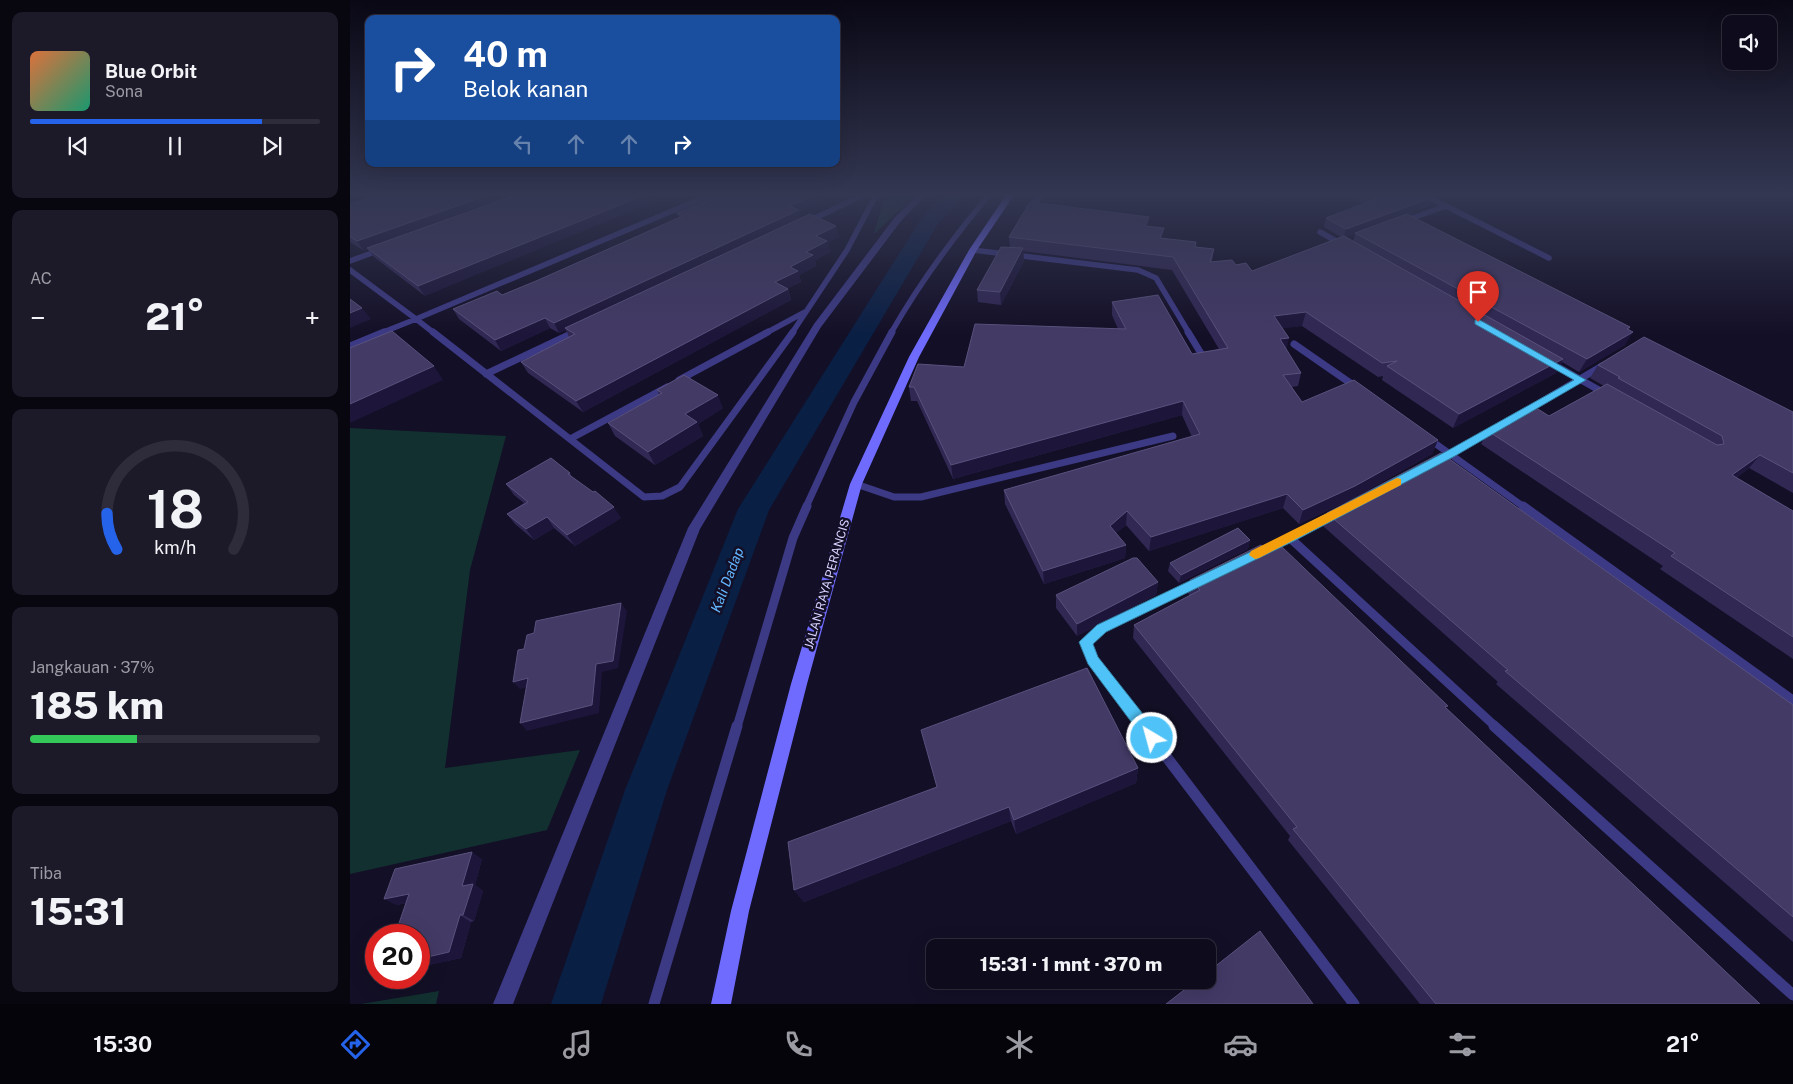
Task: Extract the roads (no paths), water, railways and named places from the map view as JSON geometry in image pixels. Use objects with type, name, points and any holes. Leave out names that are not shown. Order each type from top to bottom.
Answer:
[{"type":"street","points":[[503,1004],[694,528],[817,326],[881,242]]},
{"type":"street","name":"JALAN RAYA PERANCIS","points":[[721,1004],[740,911],[799,684],[856,484],[914,357],[978,242]]},
{"type":"lane","points":[[350,346],[599,242]]},
{"type":"lane","points":[[350,270],[416,319],[644,497],[662,496],[680,487],[807,310],[851,242]]},
{"type":"lane","points":[[654,1004],[793,538],[821,473],[871,371],[916,292],[952,242]]},
{"type":"lane","points":[[1337,242],[1350,249]]},
{"type":"lane","points":[[1341,244],[1347,242]]},
{"type":"lane","points":[[1517,242],[1549,258]]},
{"type":"lane","points":[[350,261],[386,248]]},
{"type":"lane","points":[[973,250],[1138,270],[1151,274],[1156,278],[1202,355]]},
{"type":"lane","points":[[570,439],[807,310]]},
{"type":"lane","points":[[486,374],[585,327]]},
{"type":"lane","points":[[1294,344],[1365,393]]},
{"type":"lane","points":[[1546,360],[1615,400]]},
{"type":"lane","points":[[1520,414],[1606,364]]},
{"type":"lane","points":[[1434,463],[1503,424]]},
{"type":"lane","points":[[1420,432],[1793,700]]},
{"type":"lane","points":[[856,484],[894,498],[921,497],[1173,436]]},
{"type":"lane","points":[[1245,560],[1341,511]]},
{"type":"lane","points":[[1290,538],[1491,723],[1793,995]]},
{"type":"lane","points":[[1209,577],[1101,629],[1086,642],[1093,660],[1354,1004]]},
{"type":"waterway","name":"Kali Dadap","points":[[576,1004],[646,790],[754,509],[917,242]]}]
